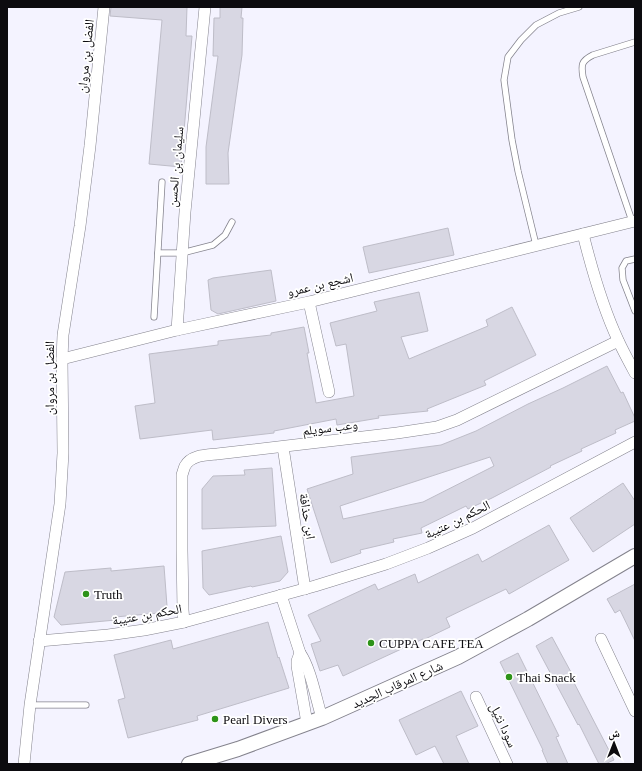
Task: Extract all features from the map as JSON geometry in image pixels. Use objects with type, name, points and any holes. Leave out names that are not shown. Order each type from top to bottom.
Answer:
[{"type":"street","name":"الفضل بن مروان","points":[[24,764],[30,705],[60,504],[63,453],[63,335],[80,226],[104,7]]},
{"type":"street","name":"سليمان بن الحسن","points":[[177,330],[185,212],[205,7]]},
{"type":"street","name":"اشجع بن عمرو","points":[[62,359],[177,330],[309,302],[634,221]]},
{"type":"street","points":[[583,234],[591,265],[606,311],[618,341],[635,373]]},
{"type":"street","points":[[309,302],[329,392]]},
{"type":"street","name":"وعب سويلم","points":[[184,622],[182,475],[186,465],[192,459],[199,456],[416,431],[437,427],[458,420],[618,341]]},
{"type":"street","name":"الحكم بن عتيبة","points":[[40,641],[108,635],[184,622],[281,596],[386,564],[435,546],[473,528],[635,442]]},
{"type":"street","name":"ابن حذافة","points":[[283,447],[305,589]]},
{"type":"street","name":"شارع المرقاب الجديد","points":[[189,764],[238,749],[307,724],[458,657],[528,619],[635,556]]},
{"type":"street","points":[[281,596],[300,653],[308,670],[322,718]]},
{"type":"street","points":[[601,639],[635,711]]},
{"type":"street","points":[[300,653],[297,666],[307,724]]},
{"type":"street","name":"سودا نثيل","points":[[476,697],[507,764]]},
{"type":"street","name":"الفضل بن مروان","points":[[26,750],[32,764]]},
{"type":"lane","points":[[536,245],[512,140],[504,80],[508,57],[521,40],[536,25],[559,12],[579,7]]},
{"type":"lane","points":[[634,221],[581,68],[586,58],[635,42]]},
{"type":"lane","points":[[154,317],[162,182]]},
{"type":"lane","points":[[158,252],[182,253],[213,245],[225,235],[232,222]]},
{"type":"lane","points":[[635,259],[626,261],[622,268],[623,280],[635,311]]},
{"type":"lane","points":[[30,705],[86,705]]},
{"type":"building","points":[[111,7],[187,7],[186,36],[192,36],[181,167],[149,164],[162,20],[110,16]]},
{"type":"building","points":[[220,7],[242,7],[242,55],[228,153],[229,184],[206,184],[206,147],[218,56],[213,56],[214,18],[220,18]]},
{"type":"building","points":[[448,228],[454,255],[369,273],[363,247]]},
{"type":"building","points":[[271,270],[276,301],[218,314],[211,310],[208,280]]},
{"type":"building","points":[[419,292],[428,331],[401,337],[409,359],[488,326],[486,320],[512,307],[536,355],[484,381],[486,385],[427,409],[428,411],[378,416],[379,418],[337,425],[336,419],[274,431],[274,433],[213,440],[212,430],[140,439],[135,406],[155,403],[149,354],[218,345],[218,341],[271,335],[271,333],[304,327],[316,403],[354,396],[346,344],[336,346],[330,323],[377,311],[374,302]]},
{"type":"building","points":[[607,366],[621,393],[623,392],[635,421],[615,430],[616,433],[581,449],[582,451],[550,466],[551,467],[492,498],[468,509],[466,506],[421,528],[422,533],[393,539],[394,542],[360,550],[361,553],[331,563],[307,489],[353,474],[351,457],[441,445],[476,431]],"holes":[[[490,457],[494,466],[423,502],[343,519],[340,506]]]},
{"type":"building","points":[[272,468],[276,526],[202,529],[202,489],[213,476],[245,475],[244,470]]},
{"type":"building","points":[[623,483],[635,501],[635,524],[593,552],[570,518]]},
{"type":"building","points":[[549,525],[569,560],[509,594],[506,589],[446,618],[450,627],[343,676],[338,665],[320,671],[311,644],[321,641],[308,615],[375,584],[378,590],[415,574],[418,583],[478,554],[482,562]]},
{"type":"building","points":[[281,536],[288,572],[280,581],[209,595],[203,588],[202,551]]},
{"type":"building","points":[[164,566],[167,606],[159,613],[115,617],[116,620],[61,625],[54,617],[65,572],[111,568],[111,571]]},
{"type":"building","points":[[635,584],[635,641],[620,610],[615,613],[607,599]]},
{"type":"building","points":[[268,622],[278,658],[279,657],[289,688],[197,716],[198,720],[128,738],[118,700],[125,698],[114,655],[171,640],[173,649]]},
{"type":"building","points":[[552,637],[572,674],[570,675],[614,760],[605,764],[599,764],[536,646]]},
{"type":"building","points":[[518,653],[559,736],[556,737],[568,764],[548,764],[543,750],[500,662]]},
{"type":"building","points":[[461,691],[478,726],[456,736],[469,764],[444,764],[435,746],[416,755],[399,720]]},
{"type":"place","name":"Truth","points":[[86,594]]},
{"type":"place","name":"CUPPA CAFE TEA","points":[[371,643]]},
{"type":"place","name":"Thai Snack","points":[[509,677]]},
{"type":"place","name":"Pearl Divers","points":[[215,719]]}]
